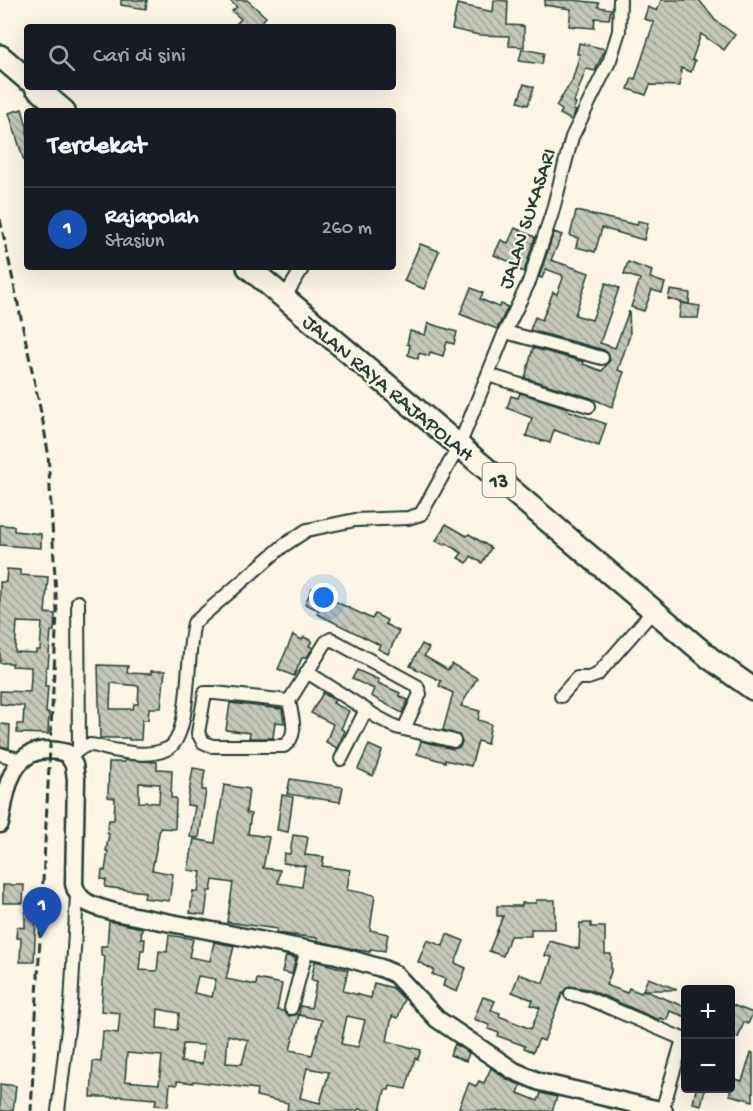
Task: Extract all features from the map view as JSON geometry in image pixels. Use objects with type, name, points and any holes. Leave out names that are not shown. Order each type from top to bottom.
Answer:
[{"type":"highway","points":[[0,56],[24,76]]},
{"type":"highway","points":[[40,90],[60,108]]},
{"type":"highway","name":"JALAN RAYA RAJAPOLAH","points":[[251,270],[711,659],[753,689]]},
{"type":"main road","points":[[0,824],[4,800],[13,774],[21,760],[35,751],[46,749],[75,753],[74,884],[77,895],[85,902],[114,912],[337,955],[381,968],[395,974],[437,1019],[481,1050],[524,1076],[540,1082],[663,1111]]},
{"type":"street","name":"JALAN SUKASARI","points":[[187,684],[194,623],[283,546],[307,530],[355,520],[408,518],[421,514],[459,446],[529,282],[552,213],[572,137],[610,60],[619,31],[620,0]]},
{"type":"street","points":[[284,298],[301,270]]},
{"type":"street","points":[[506,332],[602,358]]},
{"type":"street","points":[[488,375],[589,406]]},
{"type":"street","points":[[75,753],[78,603]]},
{"type":"street","points":[[561,696],[578,678],[597,675],[653,610]]},
{"type":"street","points":[[187,684],[226,691],[285,694],[295,687],[308,672],[330,631]]},
{"type":"street","points":[[205,693],[198,733],[203,742],[212,746],[284,746],[291,741],[294,730],[289,701],[326,642],[333,639],[417,686],[420,693],[404,729]]},
{"type":"street","points":[[308,672],[396,727],[454,741]]},
{"type":"street","points":[[187,684],[205,693],[289,701]]},
{"type":"street","points":[[75,753],[89,745],[114,751],[150,754],[168,749],[177,741],[182,727],[187,684]]},
{"type":"street","points":[[340,759],[366,710]]},
{"type":"street","points":[[0,754],[21,760]]},
{"type":"street","points":[[58,1111],[71,1004],[77,895]]},
{"type":"street","points":[[291,1008],[307,949]]},
{"type":"street","points":[[571,994],[595,1001],[683,1039],[663,1111]]},
{"type":"building","points":[[121,0],[147,0],[146,9],[121,5]]},
{"type":"building","points":[[229,0],[247,0],[266,17],[260,24],[236,24],[241,19],[232,11],[237,7]]},
{"type":"building","points":[[494,0],[508,1],[507,25],[524,26],[524,47],[509,46],[509,36],[479,35],[452,29],[457,4],[493,12]]},
{"type":"building","points":[[545,0],[599,3],[598,7],[611,9],[609,19],[595,18],[594,28],[569,26],[571,9],[544,5]]},
{"type":"building","points":[[661,0],[699,0],[715,20],[735,35],[724,50],[701,34],[692,60],[695,61],[691,72],[681,68],[680,86],[650,85],[646,95],[628,89],[632,78],[635,79],[654,22],[644,19],[648,7],[657,11]]},
{"type":"building","points":[[579,43],[605,49],[595,71],[586,69],[574,102],[576,104],[573,110],[576,111],[571,120],[560,114],[562,110],[556,106],[572,81],[580,54],[577,54]]},
{"type":"building","points":[[522,49],[544,53],[542,64],[519,61]]},
{"type":"building","points":[[524,84],[534,87],[528,105],[518,102]]},
{"type":"building","points":[[22,109],[24,161],[9,113]]},
{"type":"building","points":[[576,211],[637,225],[638,221],[648,223],[644,240],[602,228],[595,252],[576,247],[578,238],[570,236]]},
{"type":"building","points":[[515,228],[535,237],[524,272],[511,267],[513,263],[494,255],[501,240],[508,243]]},
{"type":"building","points":[[554,232],[562,235],[551,260],[589,273],[575,315],[592,320],[606,283],[619,288],[600,343],[615,348],[629,311],[630,335],[618,370],[624,372],[612,407],[591,398],[525,378],[533,348],[584,362],[583,364],[602,371],[610,360],[608,353],[604,350],[530,330],[535,317],[542,320],[553,292],[557,294],[563,278],[562,275],[546,269],[542,278],[539,277]]},
{"type":"building","points":[[420,244],[439,251],[424,289],[404,281]]},
{"type":"building","points":[[628,262],[652,271],[650,278],[665,283],[662,293],[652,290],[644,311],[631,307],[640,279],[624,274]]},
{"type":"building","points":[[471,288],[483,293],[480,299],[499,307],[501,304],[508,307],[497,329],[460,314]]},
{"type":"building","points":[[670,290],[690,293],[689,304],[668,299]]},
{"type":"building","points":[[681,303],[700,306],[698,318],[679,318]]},
{"type":"building","points":[[428,323],[457,332],[454,344],[447,342],[443,356],[430,352],[429,356],[419,353],[418,359],[408,355],[410,345],[407,344],[410,331],[425,335]]},
{"type":"building","points":[[520,393],[568,408],[567,410],[606,424],[599,446],[554,430],[550,443],[526,436],[532,418],[507,408],[511,396],[518,398]]},
{"type":"building","points":[[446,524],[467,536],[469,534],[491,548],[482,563],[471,556],[467,563],[458,558],[462,553],[446,543],[444,545],[436,541]]},
{"type":"building","points":[[0,525],[14,526],[14,531],[41,534],[41,548],[0,545]]},
{"type":"building","points":[[7,569],[20,570],[20,575],[48,577],[45,613],[55,614],[48,667],[46,667],[48,734],[17,733],[17,724],[23,724],[24,706],[0,704],[0,691],[30,692],[31,677],[31,667],[0,663],[0,582],[6,582]],"holes":[[[17,622],[42,623],[40,650],[36,650],[36,653],[15,652]]]},
{"type":"building","points":[[312,588],[372,619],[375,614],[387,620],[385,624],[399,631],[388,654],[378,649],[380,645],[317,614],[319,610],[305,604]]},
{"type":"building","points":[[293,635],[302,640],[304,637],[312,641],[309,646],[313,648],[307,657],[302,658],[294,676],[278,669]]},
{"type":"building","points":[[422,644],[429,648],[424,656],[448,670],[452,664],[477,678],[461,706],[480,711],[478,720],[491,724],[487,744],[478,741],[471,766],[417,754],[421,741],[453,749],[460,747],[462,742],[459,735],[443,730],[453,693],[439,686],[441,681],[410,666]]},
{"type":"building","points":[[98,665],[128,666],[127,673],[151,674],[151,671],[165,671],[161,708],[149,708],[148,720],[142,720],[141,740],[100,738]],"holes":[[[111,683],[139,686],[138,704],[134,704],[133,709],[110,709]]]},
{"type":"building","points":[[357,670],[379,680],[378,683],[400,693],[399,696],[408,700],[402,713],[371,696],[374,689],[352,679]]},
{"type":"building","points":[[323,693],[335,700],[333,703],[349,711],[341,729],[345,731],[337,748],[326,742],[333,724],[311,713]]},
{"type":"building","points":[[230,703],[282,709],[284,723],[275,722],[273,738],[249,738],[250,733],[226,730]]},
{"type":"building","points":[[0,724],[10,725],[9,748],[0,746]]},
{"type":"building","points":[[369,745],[382,751],[373,776],[358,769]]},
{"type":"building","points":[[125,760],[157,762],[157,769],[172,770],[171,798],[176,798],[175,829],[160,828],[152,870],[173,874],[169,901],[144,898],[145,892],[105,887],[106,880],[101,879],[102,870],[105,871],[108,851],[106,851],[109,820],[114,820],[115,798],[108,797],[109,762],[124,762]],"holes":[[[139,783],[160,784],[159,803],[139,802]]]},
{"type":"building","points":[[193,768],[205,770],[202,790],[206,790],[199,838],[190,837],[195,806],[187,805]]},
{"type":"building","points":[[290,779],[343,787],[340,802],[287,794]]},
{"type":"building","points":[[224,785],[249,789],[246,813],[251,814],[248,834],[269,837],[263,868],[280,870],[278,883],[302,887],[305,866],[283,863],[284,853],[290,854],[293,835],[308,837],[305,855],[324,857],[322,866],[350,870],[347,890],[375,895],[370,930],[388,934],[385,951],[358,950],[318,941],[318,938],[276,933],[277,929],[227,922],[233,883],[213,880],[211,891],[208,891],[205,915],[190,913],[193,891],[198,892],[201,872],[188,870],[194,839],[215,843]]},
{"type":"building","points":[[282,795],[293,797],[288,832],[277,830]]},
{"type":"building","points":[[3,885],[24,885],[23,903],[3,903]]},
{"type":"building","points":[[536,900],[555,900],[555,929],[531,929],[531,936],[510,936],[503,956],[489,951],[503,916],[497,916],[497,906],[522,906],[522,903],[536,903]]},
{"type":"building","points":[[25,912],[36,912],[34,962],[20,962],[21,938],[16,938],[17,927],[25,928]]},
{"type":"building","points":[[109,921],[142,928],[141,939],[145,939],[144,950],[141,950],[139,970],[157,971],[159,951],[167,952],[169,935],[193,939],[189,957],[210,961],[214,942],[234,946],[226,979],[256,985],[257,979],[282,984],[277,1010],[284,1011],[289,1016],[299,1014],[300,1006],[311,1008],[317,981],[311,980],[315,961],[348,970],[343,991],[371,998],[374,983],[393,988],[404,999],[398,1018],[392,1016],[387,1041],[421,1050],[418,1059],[415,1058],[406,1089],[390,1086],[389,1090],[385,1090],[380,1111],[358,1109],[357,1111],[287,1111],[288,1103],[256,1096],[257,1089],[193,1081],[193,1083],[177,1081],[177,1085],[170,1084],[168,1106],[155,1105],[156,1099],[118,1096],[91,1097],[93,1061],[101,1062],[103,1031],[118,1033],[120,1013],[101,1011],[105,956],[101,955],[101,946],[107,946]],"holes":[[[198,976],[216,979],[212,997],[194,993]],[[158,1009],[179,1013],[177,1030],[157,1028]],[[299,1015],[322,1020],[312,1055],[290,1050]],[[347,1016],[365,1020],[358,1047],[341,1044]],[[228,1035],[248,1040],[242,1064],[226,1063]],[[183,1044],[204,1045],[202,1064],[181,1062]],[[127,1053],[162,1056],[159,1084],[125,1081]],[[307,1068],[329,1072],[320,1103],[300,1098]]]},
{"type":"building","points":[[580,923],[591,923],[591,927],[605,927],[605,954],[611,954],[611,972],[606,985],[627,993],[629,988],[641,993],[643,990],[681,1005],[681,1015],[670,1011],[667,1020],[660,1018],[659,1020],[588,989],[569,986],[563,992],[544,1041],[539,1039],[533,1052],[524,1048],[525,1046],[498,1036],[499,1033],[488,1029],[489,1025],[474,1019],[483,997],[495,1001],[491,1010],[500,1013],[499,1016],[531,1029],[540,1008],[531,1005],[533,1000],[512,992],[519,974],[543,983],[552,957],[545,956],[549,941],[579,949]]},
{"type":"building","points":[[447,934],[464,941],[455,963],[466,968],[457,992],[443,986],[445,979],[432,974],[434,970],[418,962],[427,940],[443,946]]},
{"type":"building","points":[[286,956],[296,958],[292,974],[282,972]]},
{"type":"building","points":[[648,978],[676,989],[676,990],[643,990]]},
{"type":"building","points":[[735,1006],[753,1013],[748,1024],[744,1022],[738,1038],[735,1037]]},
{"type":"building","points":[[455,1044],[469,1053],[466,1061],[450,1055]]},
{"type":"building","points":[[751,1053],[753,1053],[753,1101],[730,1095],[730,1093],[735,1093],[735,1079],[742,1081]]},
{"type":"building","points":[[491,1068],[508,1080],[521,1085],[518,1093],[538,1101],[541,1093],[557,1097],[552,1111],[469,1111],[459,1107],[469,1083],[476,1086],[479,1081],[484,1083]]},
{"type":"building","points":[[0,1084],[16,1086],[13,1111],[0,1111]]},
{"type":"building","points":[[695,1093],[704,1093],[701,1105],[693,1103]]},
{"type":"railway","points":[[0,219],[48,452],[57,613],[31,1111]]},
{"type":"place","name":"Rajapolah","points":[[42,937]]}]
